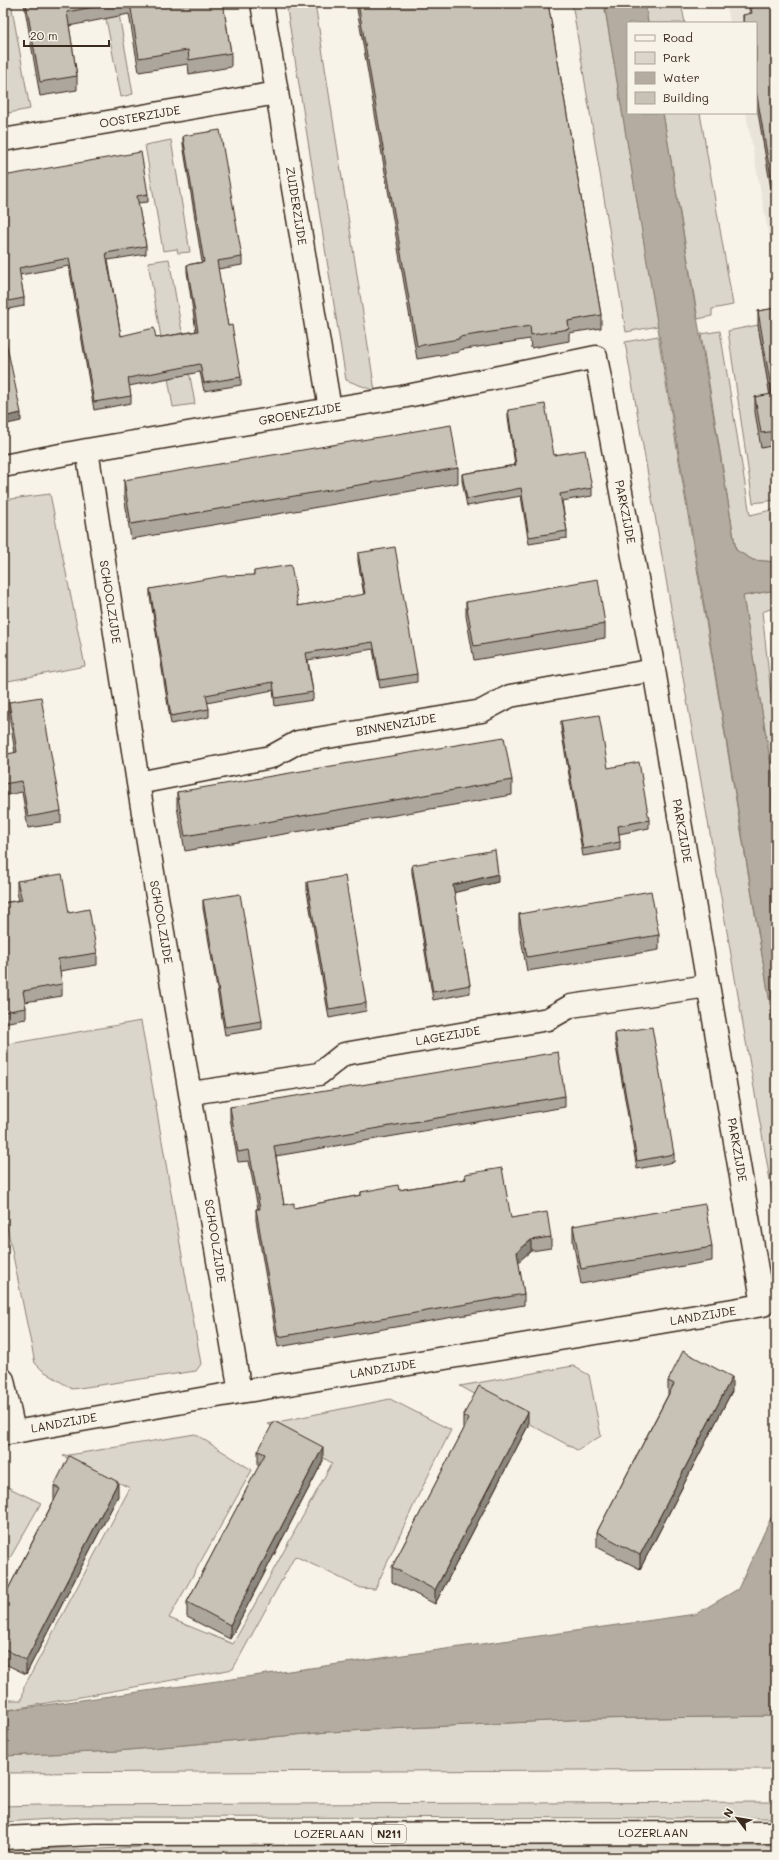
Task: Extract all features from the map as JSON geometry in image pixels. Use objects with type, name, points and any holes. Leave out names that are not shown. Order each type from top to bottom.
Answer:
[{"type":"street","name":"ZUIDERZIJDE","points":[[262,3],[330,409]]},
{"type":"street","name":"OOSTERZIJDE","points":[[3,140],[277,93]]},
{"type":"street","name":"GROENEZIJDE","points":[[3,466],[87,450],[402,397],[596,357]]},
{"type":"street","name":"PARKZIJDE","points":[[596,357],[654,670],[763,1305]]},
{"type":"street","name":"SCHOOLZIJDE","points":[[87,450],[138,783],[240,1392]]},
{"type":"street","name":"BINNENZIJDE","points":[[138,783],[271,757],[298,742],[482,711],[510,696],[654,670]]},
{"type":"street","name":"LAGEZIJDE","points":[[191,1093],[319,1074],[344,1054],[548,1020],[571,1006],[708,986]]},
{"type":"street","name":"LANDZIJDE","points":[[8,1433],[240,1392],[763,1305]]},
{"type":"street","points":[[3,1380],[8,1433]]},
{"type":"street","name":"LOZERLAAN","points":[[3,1838],[94,1834],[776,1833]]},
{"type":"shaded area","points":[[726,3],[776,3],[775,268],[746,114],[757,114],[757,22],[730,22]]},
{"type":"green space","points":[[3,3],[11,3],[30,109],[3,114]]},
{"type":"green space","points":[[103,3],[117,3],[133,94],[121,97]]},
{"type":"green space","points":[[286,3],[315,3],[375,391],[346,380]]},
{"type":"green space","points":[[572,3],[604,3],[658,326],[626,332]]},
{"type":"green space","points":[[645,3],[681,3],[685,22],[648,22]]},
{"type":"green space","points":[[663,114],[700,114],[733,305],[712,309],[712,316],[698,319]]},
{"type":"green space","points":[[171,140],[190,252],[178,253],[177,249],[163,251],[145,145]]},
{"type":"green space","points":[[169,259],[195,404],[173,407],[148,262]]},
{"type":"green space","points":[[758,325],[772,409],[776,445],[776,500],[753,503],[728,331]]},
{"type":"green space","points":[[720,331],[750,515],[776,509],[776,562],[753,560],[736,550],[701,334]]},
{"type":"green space","points":[[658,336],[776,1039],[776,1215],[625,342]]},
{"type":"green space","points":[[50,494],[85,666],[3,682],[3,500]]},
{"type":"green space","points":[[776,590],[776,607],[762,612],[776,740],[776,796],[743,596]]},
{"type":"green space","points":[[141,1021],[201,1364],[196,1371],[72,1389],[42,1370],[35,1363],[3,1207],[3,1045]]},
{"type":"green space","points":[[573,1366],[589,1375],[601,1436],[577,1450],[460,1386]]},
{"type":"green space","points":[[390,1399],[451,1430],[418,1496],[375,1589],[361,1588],[295,1556],[233,1669],[3,1711],[3,1700],[22,1700],[24,1687],[130,1488],[63,1456],[195,1434],[252,1470],[169,1618],[233,1644],[332,1463],[268,1424]]},
{"type":"green space","points":[[3,1485],[41,1503],[6,1565],[3,1564]]},
{"type":"green space","points":[[776,1716],[776,1769],[3,1773],[3,1756],[118,1751],[328,1732],[590,1719]]},
{"type":"green space","points":[[776,1802],[776,1818],[84,1817],[3,1822],[3,1806],[39,1805]]},
{"type":"green space","points":[[176,1845],[776,1846],[776,1857],[3,1857],[3,1849],[101,1849]]},
{"type":"water","points":[[604,3],[645,3],[648,22],[627,22],[627,114],[663,114],[736,550],[753,560],[776,562],[776,590],[743,596],[776,796],[776,1039]]},
{"type":"water","points":[[776,1507],[776,1716],[590,1719],[328,1732],[118,1751],[3,1756],[3,1711],[696,1614],[738,1589]]},
{"type":"building","points":[[26,3],[114,3],[67,12],[77,76],[40,82]]},
{"type":"building","points":[[130,3],[223,3],[231,53],[189,60],[188,50],[139,58]]},
{"type":"building","points":[[358,3],[548,3],[601,315],[568,321],[569,329],[531,335],[530,326],[459,337],[459,339],[417,346]]},
{"type":"building","points":[[750,3],[776,3],[776,206],[757,96],[757,22],[745,22],[743,15],[752,13]]},
{"type":"building","points":[[220,130],[242,257],[217,261],[228,326],[232,325],[241,377],[204,383],[200,364],[128,378],[131,396],[94,402],[69,258],[19,268],[24,298],[3,302],[3,176],[141,152],[148,194],[137,196],[146,246],[106,253],[121,336],[154,328],[156,338],[198,331],[187,265],[204,262],[183,136]]},
{"type":"building","points":[[776,308],[776,431],[761,433],[755,397],[772,394],[758,311]]},
{"type":"building","points":[[3,327],[21,413],[3,417]]},
{"type":"building","points":[[545,404],[554,455],[585,450],[592,488],[560,494],[567,531],[529,537],[521,488],[467,499],[462,474],[516,465],[508,410]]},
{"type":"building","points":[[451,425],[458,468],[131,524],[124,480]]},
{"type":"building","points":[[395,547],[417,674],[380,680],[373,642],[306,653],[313,692],[275,698],[273,682],[206,695],[209,709],[171,716],[150,589],[223,576],[254,575],[254,571],[291,565],[298,606],[365,594],[358,553]]},
{"type":"building","points":[[598,579],[605,624],[474,646],[466,602]]},
{"type":"building","points":[[41,697],[61,811],[28,817],[22,781],[3,784],[3,755],[17,752],[9,702]]},
{"type":"building","points":[[599,715],[608,768],[639,762],[649,820],[618,826],[620,842],[583,849],[561,721]]},
{"type":"building","points":[[504,737],[512,780],[185,836],[177,792]]},
{"type":"building","points":[[495,850],[498,874],[453,885],[470,985],[433,992],[412,865]]},
{"type":"building","points":[[62,874],[69,913],[89,909],[97,953],[58,959],[62,984],[23,991],[26,1008],[3,1012],[3,903],[22,900],[17,881]]},
{"type":"building","points":[[345,876],[366,1003],[329,1009],[307,882]]},
{"type":"building","points":[[651,891],[659,935],[527,957],[519,914]]},
{"type":"building","points":[[240,894],[262,1021],[225,1027],[203,900]]},
{"type":"building","points":[[652,1027],[674,1154],[637,1161],[615,1033]]},
{"type":"building","points":[[558,1052],[565,1096],[274,1146],[284,1205],[294,1203],[294,1208],[361,1195],[361,1192],[398,1185],[399,1190],[466,1179],[465,1174],[502,1168],[511,1218],[547,1212],[551,1237],[531,1240],[517,1252],[524,1294],[278,1337],[256,1209],[260,1209],[249,1150],[238,1152],[230,1107]]},
{"type":"building","points":[[705,1204],[712,1247],[581,1269],[573,1226]]},
{"type":"building","points":[[683,1351],[732,1377],[640,1555],[597,1532],[674,1384],[668,1381]]},
{"type":"building","points":[[479,1386],[528,1412],[435,1590],[392,1567],[469,1419],[463,1416]]},
{"type":"building","points":[[274,1421],[323,1447],[230,1625],[187,1602],[265,1454],[258,1451]]},
{"type":"building","points":[[69,1456],[118,1482],[26,1660],[3,1648],[3,1599],[60,1489],[54,1486]]}]
